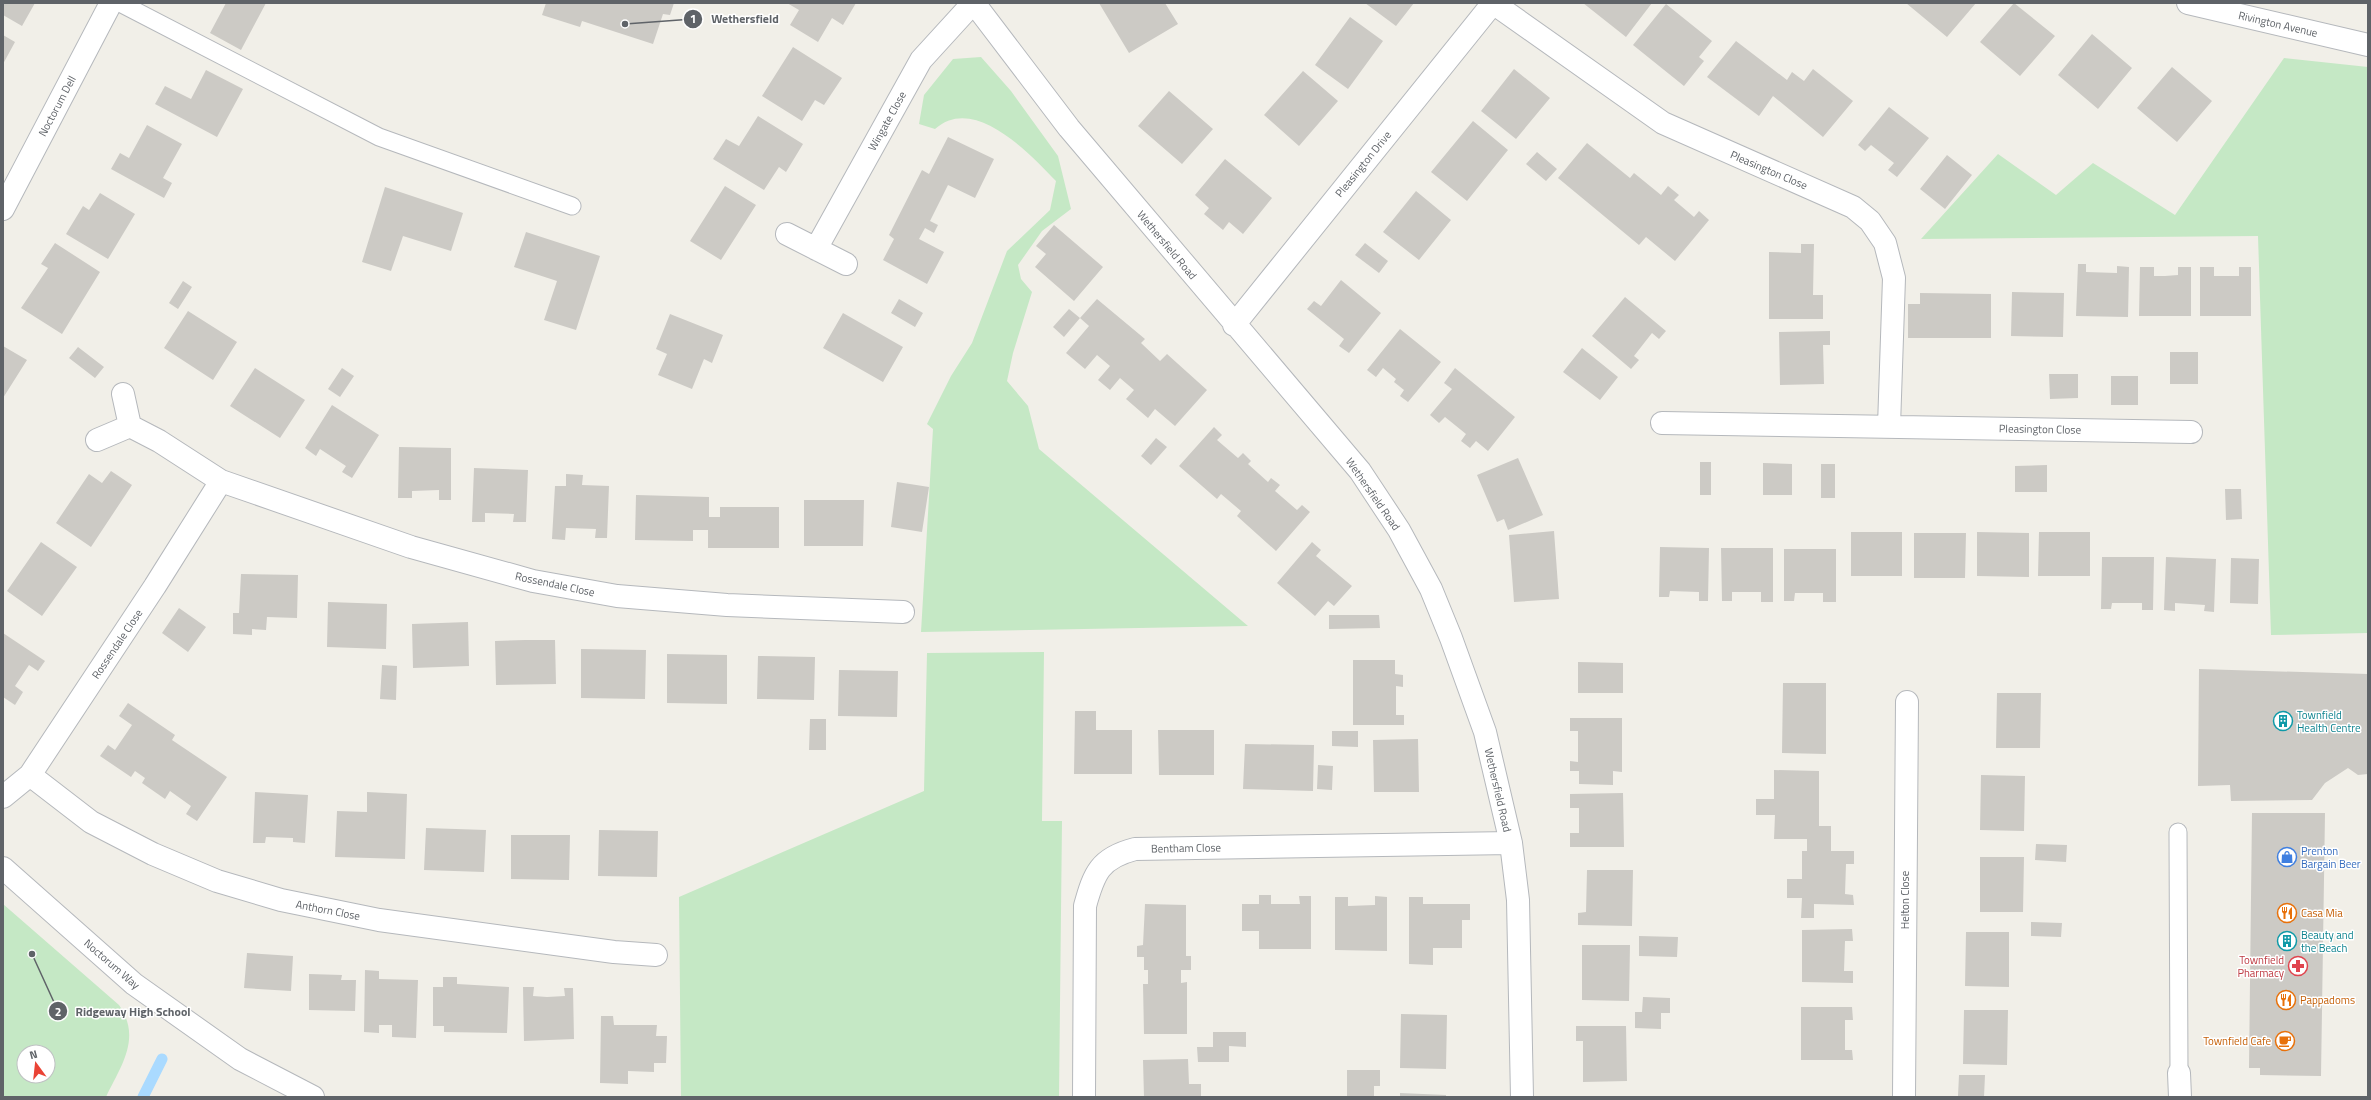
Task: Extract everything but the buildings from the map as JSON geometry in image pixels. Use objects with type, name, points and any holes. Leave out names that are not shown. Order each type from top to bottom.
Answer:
[{"type":"street","name":"Noctorum Dell","points":[[3,209],[111,3]]},
{"type":"street","name":"Wingate Close","points":[[816,249],[921,60],[973,3]]},
{"type":"street","name":"Wethersfield Road","points":[[973,3],[1069,128],[1234,325],[1360,471],[1399,530],[1428,582],[1451,638],[1485,732],[1511,843],[1518,900],[1522,1097]]},
{"type":"street","name":"Pleasington Drive","points":[[1234,325],[1493,3]]},
{"type":"street","name":"Pleasington Close","points":[[1493,3],[1663,123],[1853,207],[1870,221],[1885,243],[1894,278],[1889,426]]},
{"type":"street","name":"Rivington Avenue","points":[[2188,3],[2368,46]]},
{"type":"street","points":[[788,234],[846,264]]},
{"type":"street","points":[[97,440],[130,426],[123,394]]},
{"type":"street","name":"Pleasington Close","points":[[1662,423],[2191,432]]},
{"type":"street","name":"Rossendale Close","points":[[130,426],[160,441],[221,481],[412,547],[533,581],[617,596],[727,606],[903,612]]},
{"type":"street","name":"Rossendale Close","points":[[3,797],[30,775],[155,586],[221,481]]},
{"type":"street","name":"Helton Close","points":[[1904,1097],[1907,702]]},
{"type":"street","name":"Anthorn Close","points":[[30,775],[91,822],[153,854],[217,881],[281,900],[379,920],[614,952],[656,955]]},
{"type":"street","name":"Bentham Close","points":[[1084,1097],[1085,906],[1090,886],[1099,868],[1115,854],[1135,849],[1511,843]]},
{"type":"street","name":"Noctorum Way","points":[[3,868],[134,984],[240,1059],[313,1097]]},
{"type":"street","points":[[2179,1073],[2180,1097]]},
{"type":"lane","points":[[120,3],[379,137],[572,206]]},
{"type":"lane","points":[[2178,832],[2179,1073]]},
{"type":"green space","points":[[981,57],[1011,91],[1058,156],[1071,209],[1042,231],[1018,265],[1021,279],[1032,292],[1013,353],[1007,381],[1028,406],[1039,449],[1248,626],[921,632],[933,429],[927,424],[951,376],[972,343],[1007,251],[1050,210],[1056,181],[1016,143],[1000,131],[983,123],[967,118],[950,120],[935,129],[919,124],[924,95],[953,59]]},
{"type":"green space","points":[[2284,58],[2368,67],[2368,633],[2271,635],[2258,236],[1921,239],[1998,154],[2056,195],[2093,163],[2175,215]]},
{"type":"green space","points":[[1044,652],[1042,821],[1062,821],[1059,1097],[681,1097],[679,897],[924,791],[927,653]]},
{"type":"green space","points":[[3,904],[119,1005],[126,1017],[129,1029],[127,1052],[106,1097],[3,1097]]},
{"type":"waterway","points":[[143,1097],[162,1059]]},
{"type":"place","name":"Wethersfield","points":[[625,24]]},
{"type":"place","name":"Townfield Health Centre","points":[[2283,721]]},
{"type":"place","name":"Prenton Bargain Beer","points":[[2287,857]]},
{"type":"place","name":"Casa Mia","points":[[2287,913]]},
{"type":"place","name":"Beauty and the Beach","points":[[2287,941]]},
{"type":"place","name":"Ridgeway High School","points":[[32,954]]},
{"type":"place","name":"Townfield Pharmacy","points":[[2298,966]]},
{"type":"place","name":"Pappadoms","points":[[2286,1000]]},
{"type":"place","name":"Townfield Cafe","points":[[2285,1041]]}]
